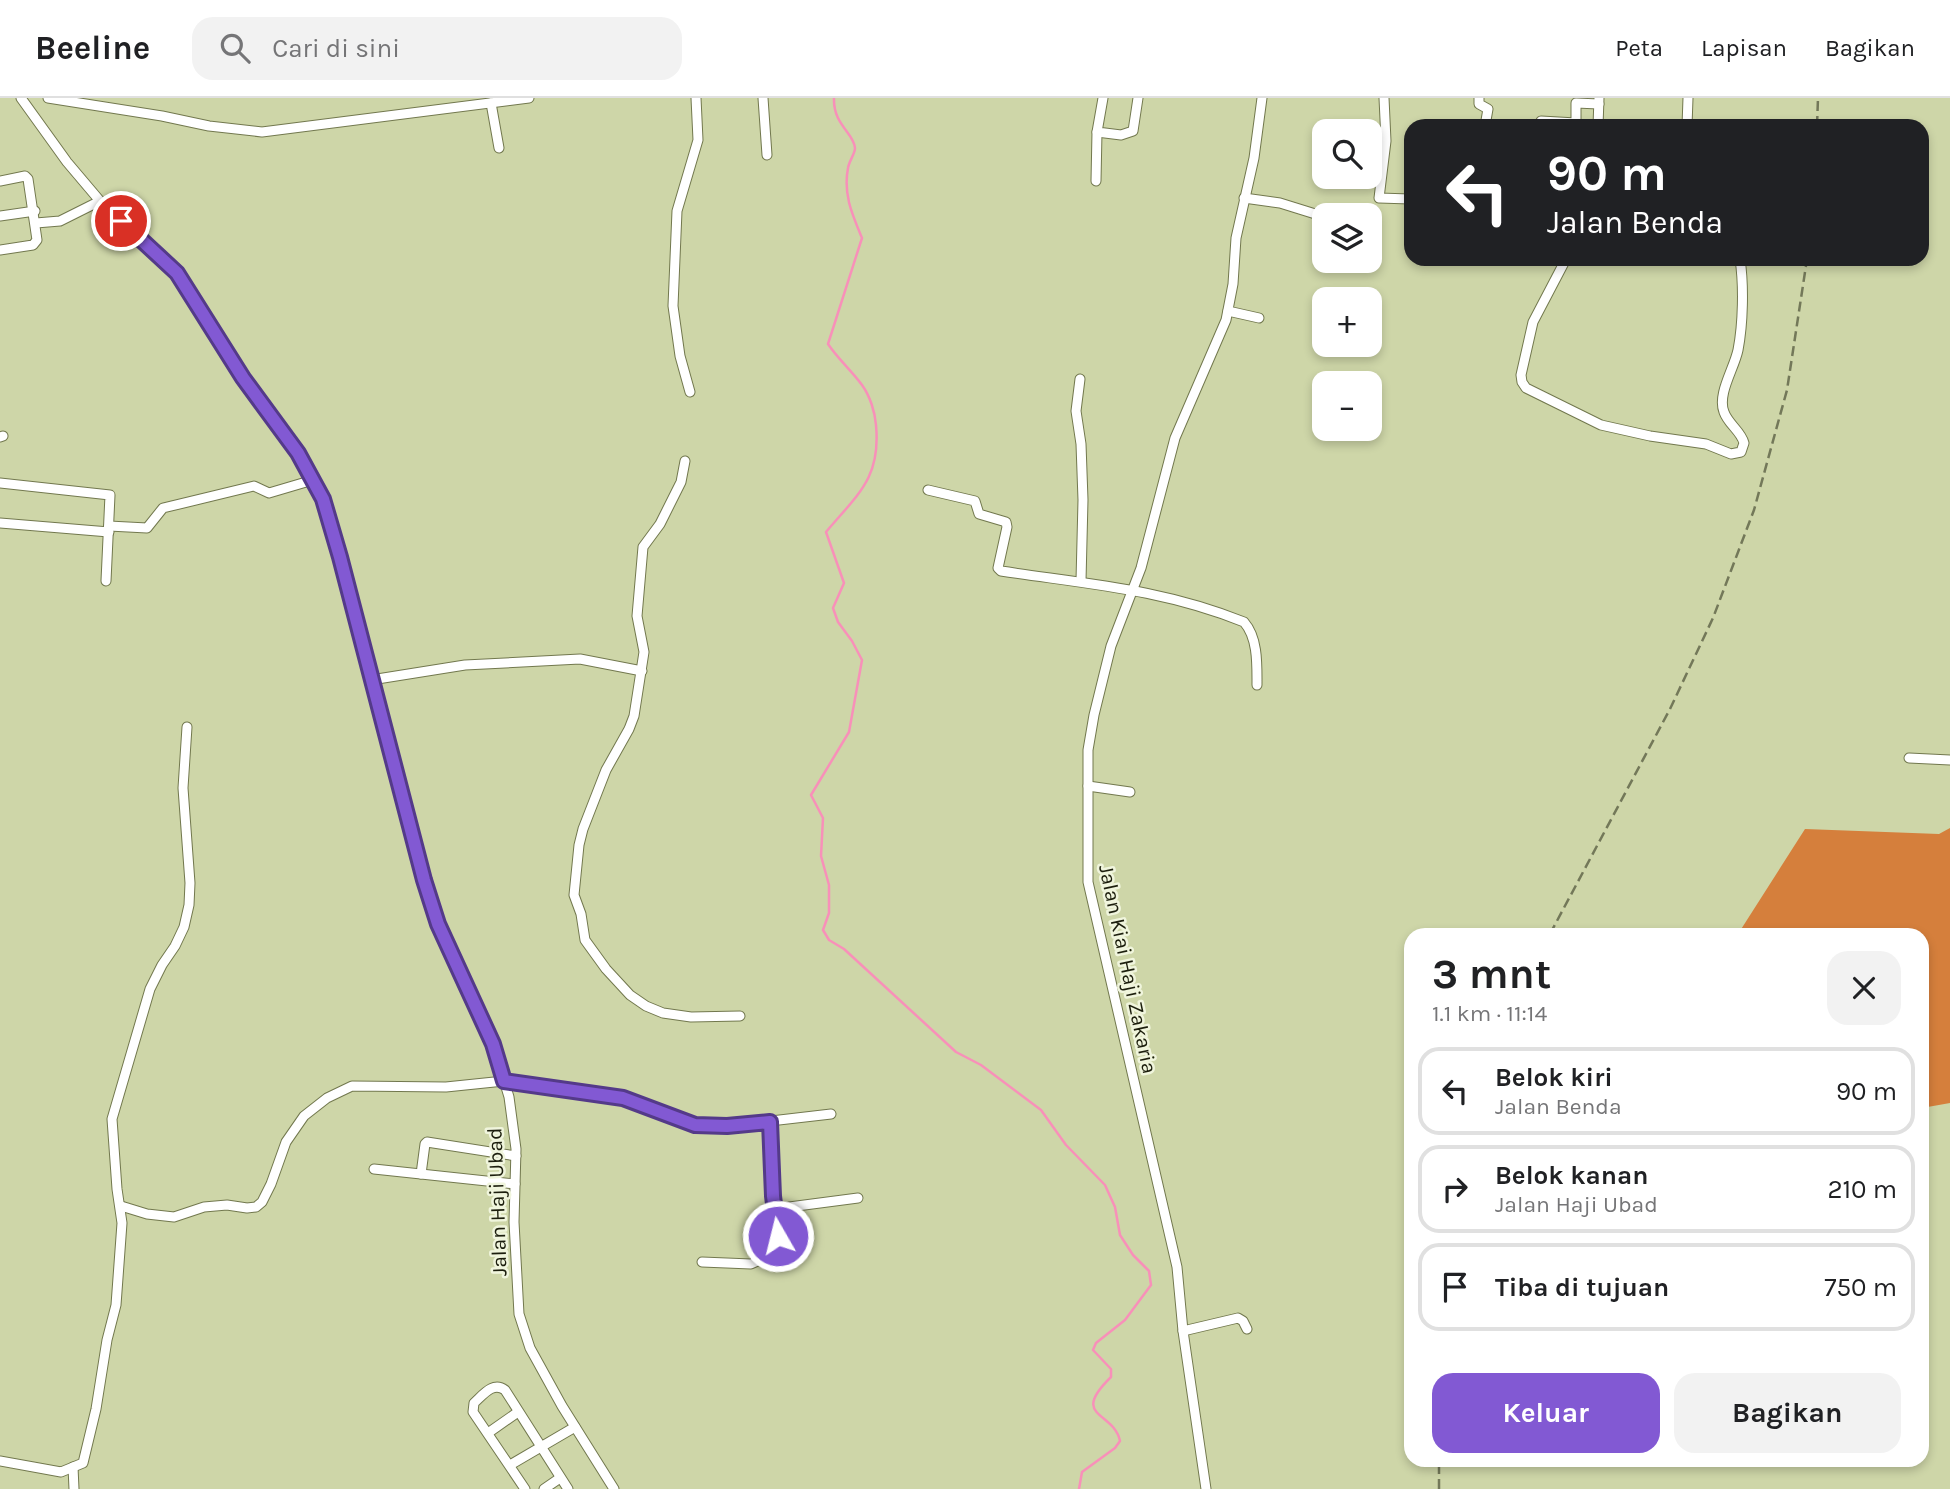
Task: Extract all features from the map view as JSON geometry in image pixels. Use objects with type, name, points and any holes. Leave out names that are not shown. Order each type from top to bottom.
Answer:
[{"type":"street","name":"Jalan Haji Ubad","points":[[21,98],[67,162],[100,201],[177,273],[243,378],[298,453],[323,499],[401,801],[438,924],[493,1044],[509,1097],[516,1156],[514,1222],[519,1314],[530,1348],[614,1489]]},
{"type":"street","points":[[48,98],[209,126],[262,132],[453,103],[491,103],[529,98]]},
{"type":"street","points":[[690,392],[680,356],[673,306],[677,211],[698,140],[696,98]]},
{"type":"street","points":[[763,98],[767,155]]},
{"type":"street","points":[[1096,181],[1097,132],[1103,98]]},
{"type":"street","points":[[1097,132],[1121,135],[1133,131],[1138,98]]},
{"type":"street","name":"Jalan Kiai Haji Zakaria","points":[[1206,1489],[1183,1331],[1177,1267],[1088,882],[1088,750],[1111,646],[1133,589],[1153,524],[1175,438],[1227,311],[1233,284],[1236,238],[1254,158],[1262,98]]},
{"type":"street","points":[[1384,98],[1386,141],[1380,198],[1404,199]]},
{"type":"street","points":[[1479,98],[1479,104],[1488,109],[1486,119]]},
{"type":"street","points":[[1687,119],[1688,98]]},
{"type":"street","points":[[1576,119],[1576,103],[1599,101],[1598,119]]},
{"type":"street","points":[[491,103],[499,148]]},
{"type":"street","points":[[0,181],[27,177],[36,223],[36,244],[0,250]]},
{"type":"street","points":[[1244,198],[1280,203],[1312,213]]},
{"type":"street","points":[[36,223],[60,220],[100,201]]},
{"type":"street","points":[[0,216],[35,211]]},
{"type":"street","points":[[1563,266],[1530,332],[1521,375],[1526,387],[1601,425],[1706,444],[1731,454],[1741,452],[1744,443],[1723,411],[1723,389],[1730,377],[1738,349],[1743,278],[1741,266]]},
{"type":"street","points":[[1227,311],[1259,318]]},
{"type":"street","points":[[1080,379],[1076,411],[1081,444],[1083,500],[1081,581]]},
{"type":"street","points":[[685,461],[681,482],[660,524],[643,547],[637,616],[644,652],[632,724],[606,770],[588,813],[579,845],[574,895],[582,914],[585,940],[606,970],[630,995],[663,1013],[691,1017],[740,1016]]},
{"type":"street","points":[[0,523],[109,529],[146,528],[163,508],[254,486],[269,493],[313,480]]},
{"type":"street","points":[[0,482],[110,495],[106,581]]},
{"type":"street","points":[[928,490],[975,501],[979,514],[1006,522],[998,568],[1001,571],[1133,589],[1244,622],[1251,631],[1257,661],[1256,685]]},
{"type":"street","points":[[371,680],[465,665],[580,659],[642,671]]},
{"type":"street","points":[[0,1461],[61,1472],[83,1463],[116,1305],[121,1206],[117,1189],[112,1119],[150,989],[184,927],[188,905],[190,883],[183,788],[187,727]]},
{"type":"street","points":[[1909,758],[1950,760]]},
{"type":"street","points":[[1088,786],[1130,792]]},
{"type":"street","points":[[121,1206],[147,1214],[174,1216],[204,1207],[227,1205],[247,1208],[259,1205],[271,1184],[286,1142],[304,1116],[344,1088],[393,1085],[446,1087],[504,1081],[623,1098],[695,1125],[727,1126],[831,1114]]},
{"type":"street","points":[[702,1262],[751,1264],[760,1260],[778,1241],[770,1122]]},
{"type":"street","points":[[421,1174],[427,1142],[516,1156]]},
{"type":"street","points":[[374,1169],[515,1184]]},
{"type":"street","points":[[774,1209],[858,1198]]},
{"type":"street","points":[[1183,1331],[1238,1318],[1247,1329]]},
{"type":"street","points":[[526,1489],[473,1412],[474,1403],[494,1386],[505,1390],[568,1489]]},
{"type":"street","points":[[488,1433],[518,1412]]},
{"type":"street","points":[[510,1465],[575,1427]]},
{"type":"street","points":[[73,1467],[74,1489]]},
{"type":"street","points":[[544,1489],[560,1478]]},
{"type":"shaded area","points":[[1950,828],[1950,1103],[1929,1107],[1929,928],[1742,928],[1805,829],[1939,834]]},
{"type":"waterway","points":[[834,98],[840,122],[854,143],[847,187],[852,212],[862,238],[828,344],[858,380],[872,404],[877,443],[875,459],[865,484],[826,532],[844,583],[833,608],[838,622],[862,660],[849,732],[811,795],[823,818],[821,856],[829,885],[829,913],[823,930],[829,940],[844,949],[956,1052],[981,1065],[1041,1110],[1066,1145],[1105,1185],[1115,1207],[1120,1235],[1133,1255],[1149,1271],[1151,1285],[1125,1320],[1096,1343],[1093,1350],[1111,1369],[1111,1377],[1099,1390],[1094,1407],[1116,1431],[1120,1441],[1115,1448],[1082,1472],[1079,1489]]},
{"type":"railway","points":[[1817,119],[1818,98]]},
{"type":"railway","points":[[1553,928],[1670,709],[1713,618],[1754,510],[1787,390],[1806,266]]},
{"type":"railway","points":[[1439,1467],[1439,1489]]},
{"type":"route","points":[[121,221],[177,273],[243,378],[298,453],[323,499],[424,880],[455,966],[493,1044],[504,1081],[623,1098],[695,1125],[727,1126],[770,1122],[773,1196],[778,1236]]}]
